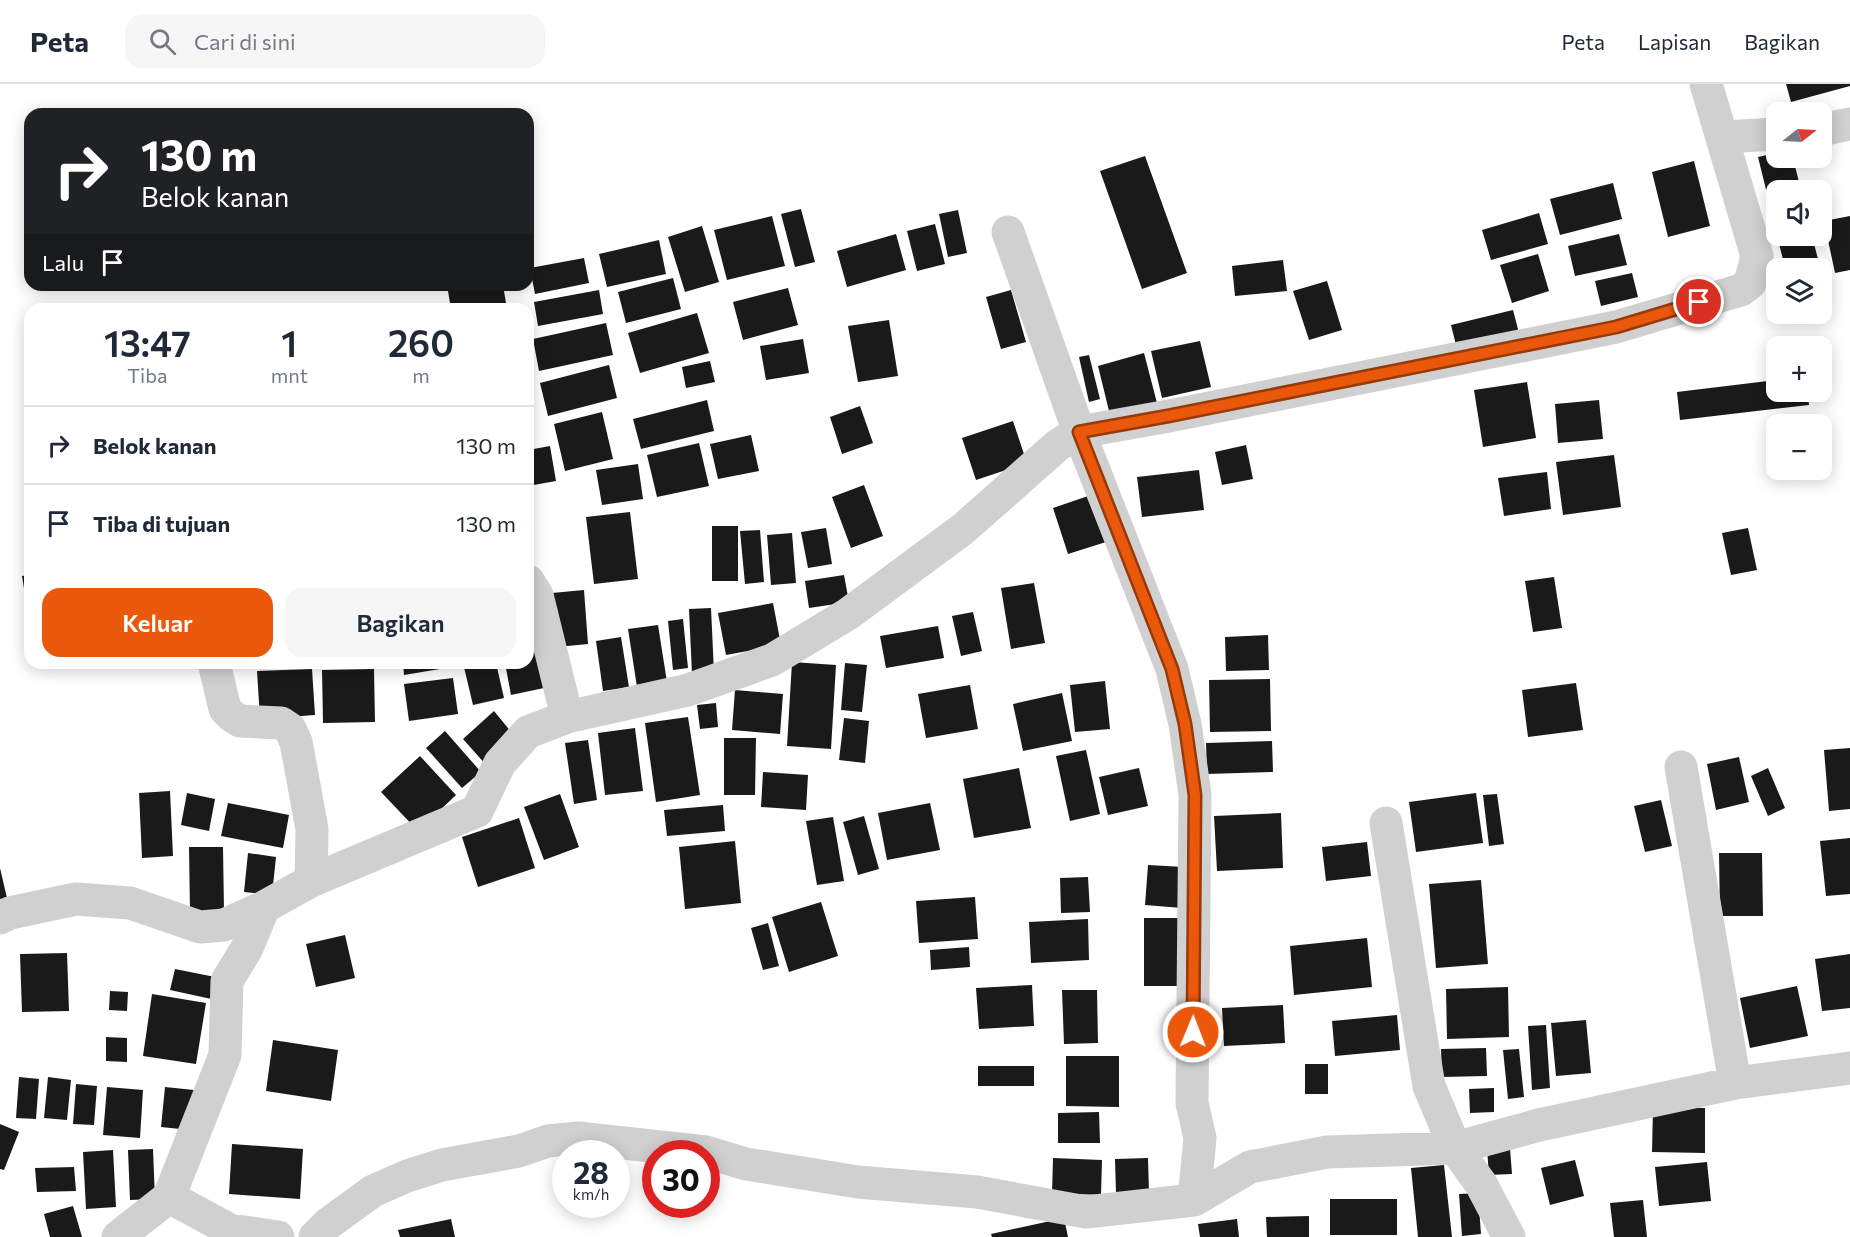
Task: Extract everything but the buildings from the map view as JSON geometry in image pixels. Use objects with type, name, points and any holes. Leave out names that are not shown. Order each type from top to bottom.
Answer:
[{"type":"street","points":[[0,918],[76,899],[130,903],[200,927],[224,925],[264,907],[311,881],[477,812],[500,763],[528,732],[567,717],[688,690],[772,660],[849,614],[954,536],[1058,445],[1079,432],[1616,327],[1741,290],[1750,283],[1757,256],[1706,84]]},
{"type":"street","points":[[1832,128],[1850,124]]},
{"type":"street","points":[[1723,137],[1766,135]]},
{"type":"street","points":[[1008,232],[1079,432],[1172,669],[1185,724],[1195,795],[1192,1103],[1200,1138],[1194,1200]]},
{"type":"street","points":[[534,591],[537,595],[567,717]]},
{"type":"street","points":[[215,669],[225,709],[232,716],[240,721],[281,723],[290,729],[296,742],[312,829],[311,881]]},
{"type":"street","points":[[1682,767],[1735,1083]]},
{"type":"street","points":[[1386,823],[1429,1086],[1455,1148],[1481,1184],[1509,1237]]},
{"type":"street","points":[[118,1237],[169,1197],[225,1055],[227,981],[247,948],[264,907]]},
{"type":"street","points":[[315,1237],[373,1191],[407,1176],[442,1165],[519,1151],[548,1141],[578,1138],[706,1152],[746,1164],[858,1182],[977,1192],[1086,1212],[1194,1200],[1250,1167],[1327,1152],[1455,1148],[1539,1125],[1735,1083],[1850,1068]]},
{"type":"street","points":[[169,1197],[230,1230],[278,1237]]},
{"type":"route","points":[[1193,1032],[1195,795],[1185,724],[1172,669],[1079,432],[1616,327],[1699,302]]}]
